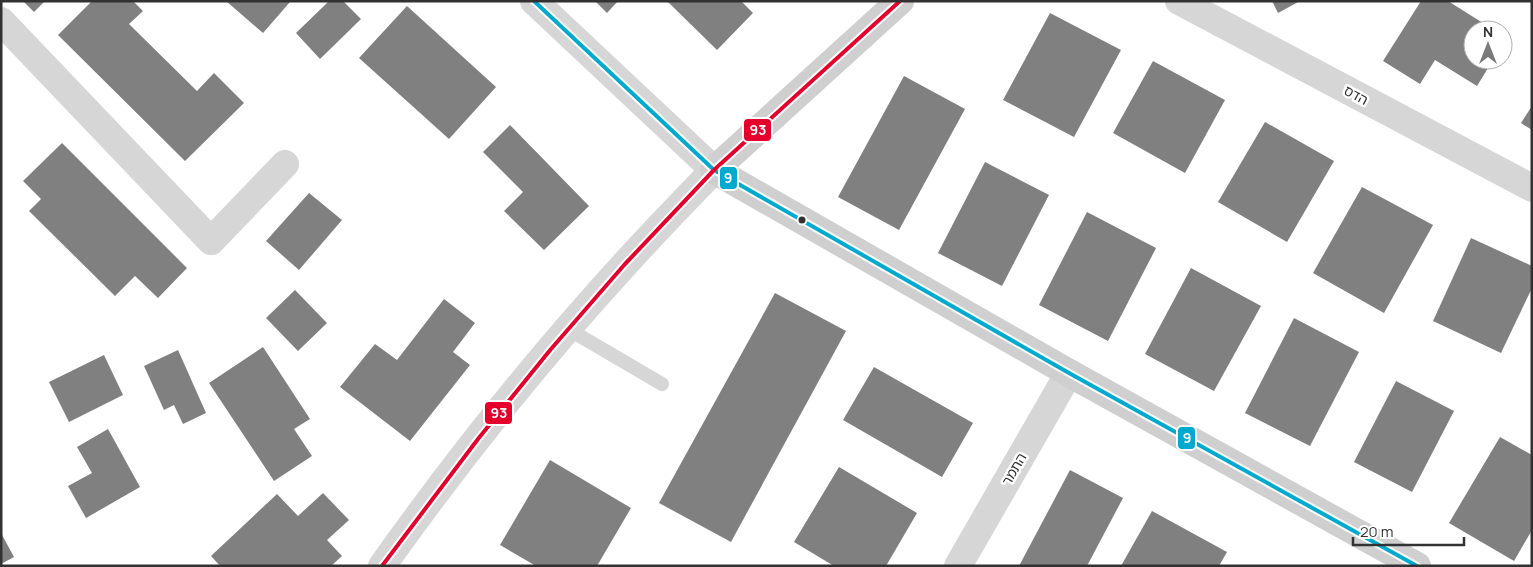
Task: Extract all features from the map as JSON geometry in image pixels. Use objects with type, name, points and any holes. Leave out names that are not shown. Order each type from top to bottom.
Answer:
[{"type":"street","points":[[534,1],[714,170],[1069,373],[1417,566]]},
{"type":"street","points":[[382,566],[478,439],[568,329],[625,264],[714,170],[900,1]]},
{"type":"street","name":"הדס","points":[[1179,1],[1532,188]]},
{"type":"street","points":[[1,21],[211,241],[285,164]]},
{"type":"street","name":"התמר","points":[[958,566],[1069,373]]},
{"type":"lane","points":[[568,329],[662,384]]},
{"type":"building","points":[[23,1],[45,1],[34,12]]},
{"type":"building","points":[[92,1],[133,1],[143,11],[129,24],[197,91],[214,73],[244,103],[185,161],[58,35]]},
{"type":"building","points":[[226,1],[289,1],[290,2],[263,33]]},
{"type":"building","points":[[329,1],[343,1],[361,19],[320,59],[296,33]]},
{"type":"building","points":[[595,1],[618,1],[607,13]]},
{"type":"building","points":[[667,1],[741,1],[753,13],[717,50]]},
{"type":"building","points":[[1272,1],[1300,1],[1278,13]]},
{"type":"building","points":[[1421,1],[1448,1],[1478,20],[1463,20],[1463,70],[1487,70],[1477,86],[1435,60],[1420,84],[1383,61]]},
{"type":"building","points":[[407,6],[496,87],[449,139],[359,58]]},
{"type":"building","points":[[1050,13],[1121,50],[1074,137],[1003,100]]},
{"type":"building","points":[[1153,61],[1225,100],[1185,173],[1113,133]]},
{"type":"building","points":[[904,76],[965,109],[899,230],[838,197]]},
{"type":"building","points":[[1532,106],[1532,130],[1521,123]]},
{"type":"building","points":[[1265,122],[1334,161],[1287,242],[1218,202]]},
{"type":"building","points":[[510,125],[589,206],[544,250],[504,211],[523,192],[483,152]]},
{"type":"building","points":[[62,143],[187,268],[158,298],[135,276],[115,296],[29,211],[41,199],[23,181]]},
{"type":"building","points":[[985,162],[1049,195],[1002,286],[938,253]]},
{"type":"building","points":[[1362,187],[1433,225],[1384,313],[1313,273]]},
{"type":"building","points":[[309,193],[342,220],[299,270],[266,241]]},
{"type":"building","points":[[1087,212],[1156,248],[1108,341],[1039,305]]},
{"type":"building","points":[[1471,238],[1532,266],[1532,288],[1501,353],[1433,321]]},
{"type":"building","points":[[1191,268],[1261,306],[1214,391],[1145,354]]},
{"type":"building","points":[[295,290],[327,323],[298,351],[266,318]]},
{"type":"building","points":[[775,293],[846,331],[731,542],[659,503]]},
{"type":"building","points":[[444,299],[475,323],[453,352],[470,365],[410,441],[340,387],[375,344],[397,360]]},
{"type":"building","points":[[1294,318],[1359,352],[1310,446],[1245,413]]},
{"type":"building","points":[[263,347],[310,419],[294,429],[312,456],[274,481],[209,383]]},
{"type":"building","points":[[178,350],[206,413],[183,424],[174,405],[164,410],[144,366]]},
{"type":"building","points":[[104,355],[123,395],[69,422],[49,382]]},
{"type":"building","points":[[874,367],[973,423],[942,477],[843,420]]},
{"type":"building","points":[[1396,381],[1454,411],[1412,492],[1354,462]]},
{"type":"building","points":[[108,429],[140,487],[86,518],[68,486],[92,473],[77,447]]},
{"type":"building","points":[[1500,437],[1532,455],[1532,530],[1514,561],[1449,523]]},
{"type":"building","points":[[550,460],[631,508],[597,566],[536,566],[500,545]]},
{"type":"building","points":[[839,467],[917,513],[886,566],[834,566],[794,542]]},
{"type":"building","points":[[1070,470],[1123,498],[1087,566],[1019,566]]},
{"type":"building","points":[[323,493],[349,520],[327,540],[342,556],[331,566],[220,566],[211,556],[277,494],[298,516]]},
{"type":"building","points":[[1152,511],[1227,552],[1219,566],[1121,566]]},
{"type":"building","points":[[1,533],[14,557],[1,564]]},
{"type":"transit line","name":"9","points":[[534,1],[714,170],[1069,373],[1417,566]]},
{"type":"transit line","name":"93","points":[[382,566],[478,439],[551,349],[625,264],[714,170],[900,1]]}]
